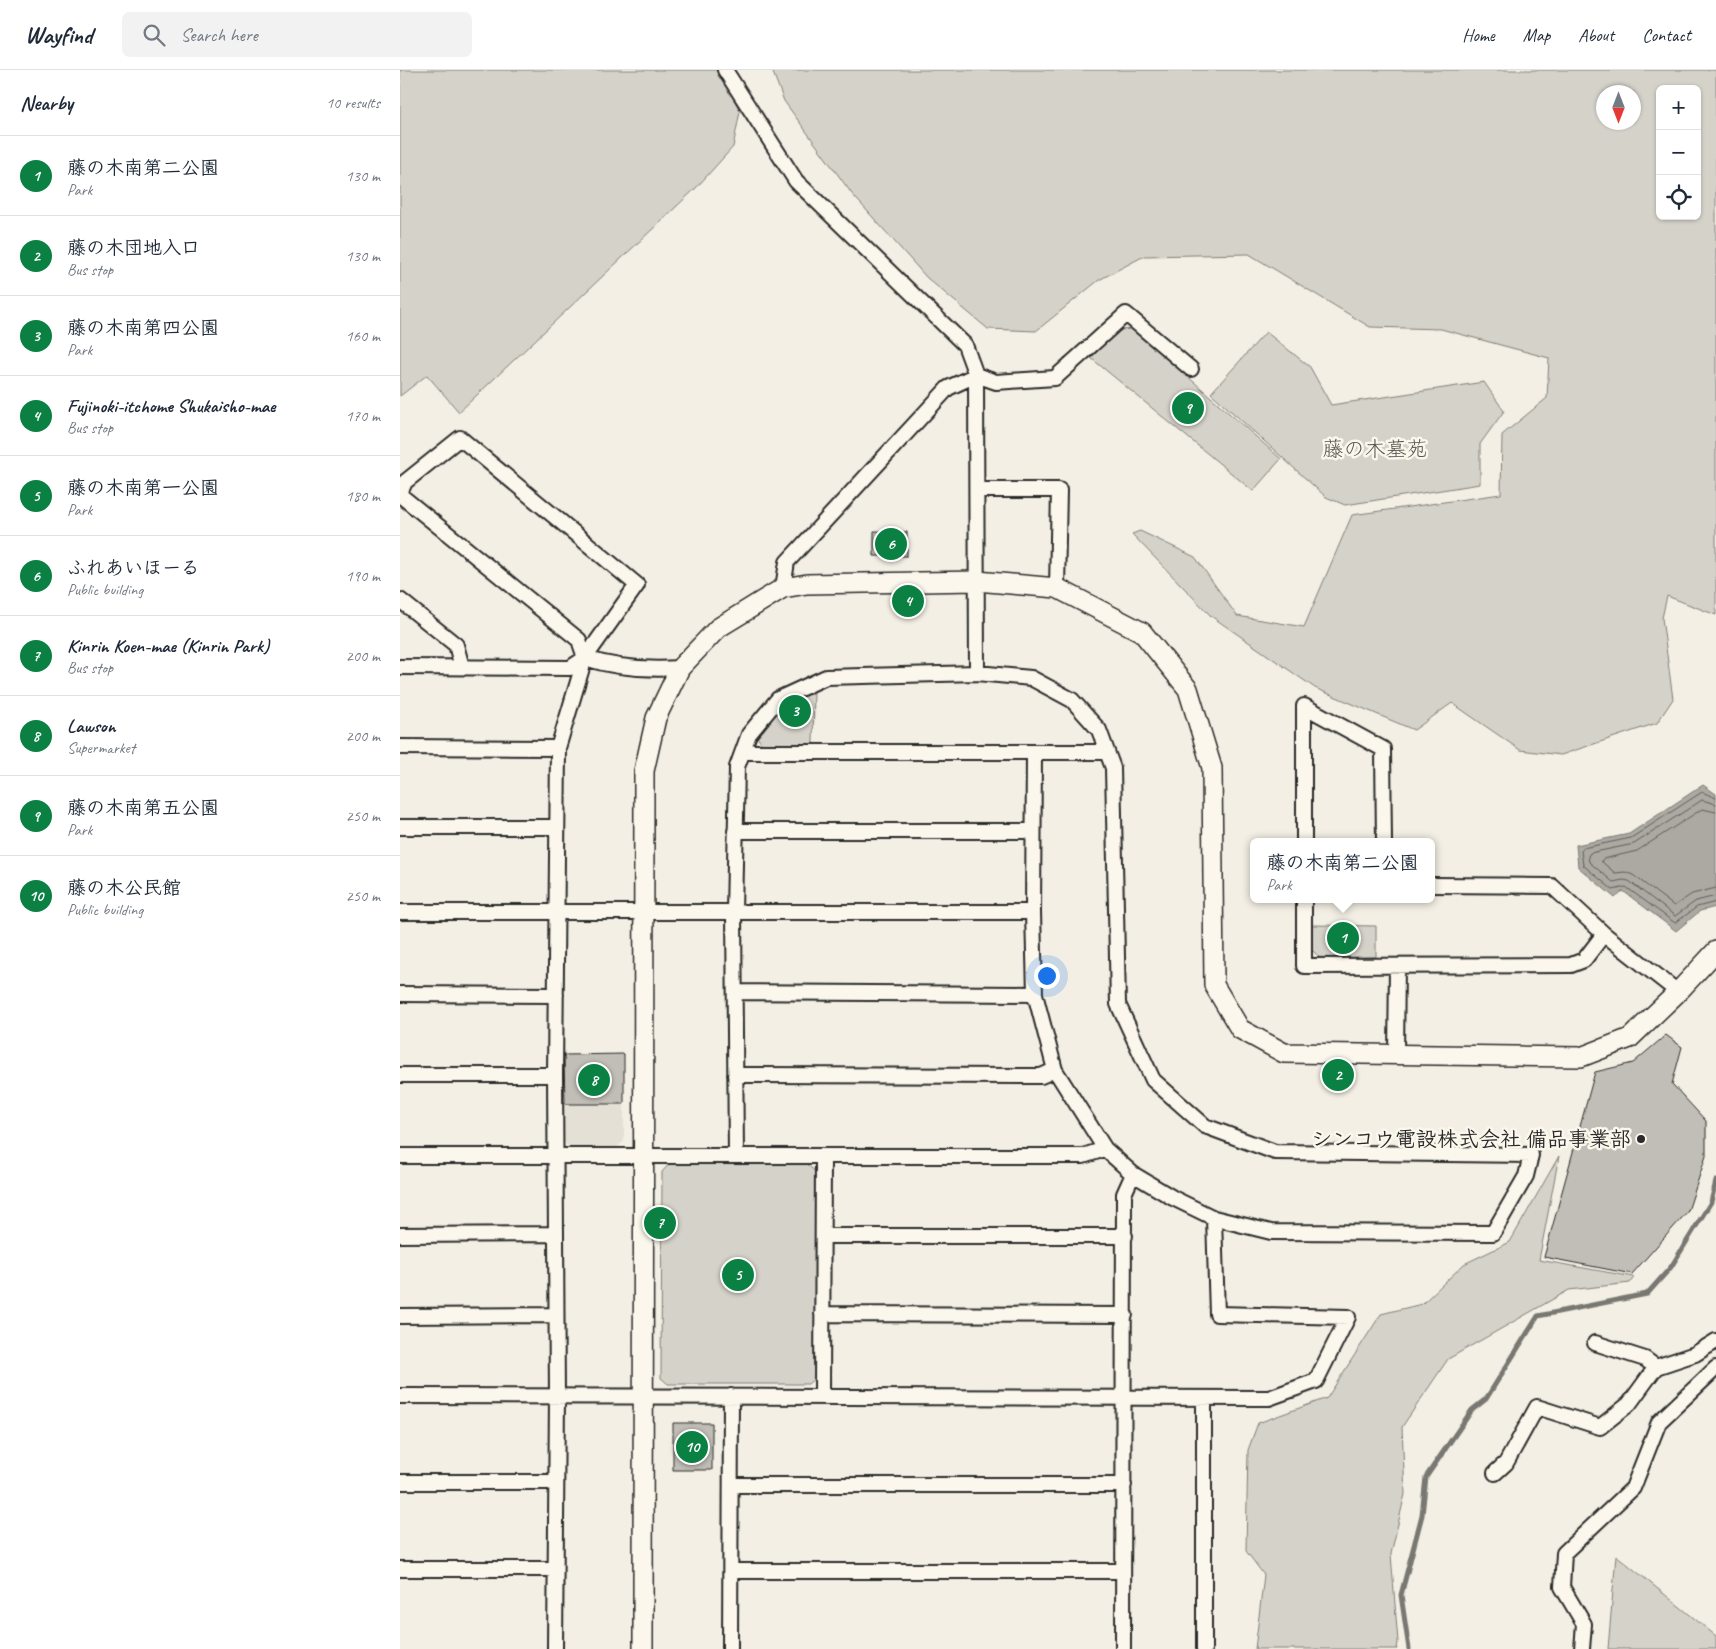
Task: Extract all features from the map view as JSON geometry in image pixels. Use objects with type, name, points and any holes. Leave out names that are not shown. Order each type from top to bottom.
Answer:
[{"type":"street","points":[[725,70],[796,181],[965,345],[976,375],[978,490],[977,673]]},
{"type":"street","points":[[783,588],[787,562],[948,388],[976,375],[996,382],[1055,378],[1126,314],[1191,369]]},
{"type":"street","points":[[555,1649],[554,1569],[557,1396],[555,1316],[555,1075],[558,748],[585,658],[637,585],[460,438],[405,482],[400,494],[579,640],[585,658]]},
{"type":"street","points":[[978,490],[1059,490],[1057,588]]},
{"type":"street","points":[[643,1649],[644,771],[656,718],[680,668],[718,628],[783,588],[807,584],[977,581],[1057,588],[1142,632],[1188,689],[1212,768],[1214,985],[1240,1029],[1284,1053],[1581,1057],[1630,1038],[1678,992],[1716,951]]},
{"type":"street","points":[[400,600],[456,645],[462,667]]},
{"type":"street","points":[[585,658],[604,665],[658,669],[680,668]]},
{"type":"street","points":[[400,667],[570,668],[585,658]]},
{"type":"street","points":[[736,1155],[734,912],[736,767],[749,734],[778,699],[826,677],[977,673],[1031,678],[1072,700],[1099,730],[1113,768],[1118,1004],[1153,1080],[1205,1126],[1274,1152],[1531,1155],[1526,1176],[1493,1233],[1271,1232],[1214,1218],[1173,1198],[1133,1174],[1104,1149],[1055,1070],[1035,994],[1033,912],[1034,753]]},
{"type":"street","points":[[1304,838],[1304,706],[1383,749],[1384,838]]},
{"type":"street","points":[[400,747],[558,748]]},
{"type":"street","points":[[743,752],[1106,752]]},
{"type":"street","points":[[400,827],[557,827]]},
{"type":"street","points":[[735,831],[1033,831]]},
{"type":"street","points":[[1435,885],[1552,886],[1604,934],[1678,992]]},
{"type":"street","points":[[1304,903],[1304,966],[1571,965],[1584,960],[1604,934]]},
{"type":"street","points":[[400,912],[1033,912]]},
{"type":"street","points":[[1396,1055],[1397,966]]},
{"type":"street","points":[[736,992],[1035,994]]},
{"type":"street","points":[[400,994],[556,994]]},
{"type":"street","points":[[736,1075],[1041,1076],[1055,1070]]},
{"type":"street","points":[[400,1075],[555,1075]]},
{"type":"street","points":[[400,1156],[1083,1156],[1104,1149]]},
{"type":"street","points":[[822,1397],[823,1157]]},
{"type":"street","points":[[1123,1649],[1124,1194],[1133,1174]]},
{"type":"street","points":[[400,1396],[1269,1398],[1316,1381],[1348,1317],[1217,1314],[1214,1218]]},
{"type":"street","points":[[400,1235],[556,1234]]},
{"type":"street","points":[[824,1236],[1125,1236]]},
{"type":"street","points":[[822,1314],[1125,1315]]},
{"type":"street","points":[[400,1316],[555,1316]]},
{"type":"street","points":[[1495,1473],[1506,1462],[1537,1407],[1600,1426],[1629,1404],[1656,1367],[1695,1354],[1716,1341]]},
{"type":"street","points":[[1595,1343],[1645,1359],[1656,1367]]},
{"type":"street","points":[[1582,1649],[1584,1624],[1562,1587],[1564,1553],[1633,1488],[1659,1422],[1716,1368]]},
{"type":"street","points":[[730,1649],[731,1396]]},
{"type":"street","points":[[1204,1398],[1204,1649]]},
{"type":"street","points":[[400,1482],[556,1482]]},
{"type":"street","points":[[731,1486],[1124,1485]]},
{"type":"street","points":[[400,1569],[554,1569]]},
{"type":"street","points":[[731,1571],[1122,1571]]},
{"type":"shaded area","points":[[624,1054],[624,1141],[615,1149],[571,1149],[562,1140],[564,1055]]},
{"type":"green space","points":[[400,70],[719,70],[740,111],[733,147],[696,188],[459,412],[427,375],[400,396]]},
{"type":"green space","points":[[772,70],[1716,70],[1716,615],[1667,596],[1662,618],[1673,699],[1657,723],[1561,755],[1520,750],[1452,703],[1414,730],[1315,688],[1211,616],[1132,534],[1140,531],[1195,557],[1237,616],[1304,627],[1352,515],[1501,494],[1502,435],[1547,398],[1549,358],[1441,329],[1370,327],[1249,254],[1144,256],[1099,280],[1036,331],[988,329],[927,278],[852,194],[784,101]]},
{"type":"green space","points":[[1134,329],[1281,459],[1253,491],[1091,358],[1119,330]]},
{"type":"green space","name":"藤の木墓苑","points":[[1266,332],[1310,367],[1331,405],[1484,382],[1504,411],[1480,444],[1480,484],[1345,505],[1326,497],[1211,393]]},
{"type":"green space","points":[[814,688],[813,746],[762,745],[756,735],[768,720],[789,703]]},
{"type":"green space","points":[[1311,925],[1376,926],[1376,957],[1320,958],[1311,949]]},
{"type":"green space","points":[[1559,1156],[1539,1260],[1634,1277],[1630,1283],[1569,1290],[1448,1359],[1402,1427],[1405,1494],[1391,1554],[1397,1649],[1255,1649],[1264,1575],[1246,1551],[1248,1450],[1258,1423],[1327,1398],[1381,1314],[1422,1304],[1464,1264],[1510,1242]]},
{"type":"green space","points":[[670,1163],[805,1163],[816,1172],[815,1378],[808,1384],[668,1384],[661,1378],[662,1172]]},
{"type":"green space","points":[[1616,1555],[1716,1636],[1716,1649],[1608,1649]]},
{"type":"water","points":[[1703,785],[1716,794],[1716,907],[1700,911],[1676,931],[1623,891],[1615,898],[1578,867],[1576,845],[1629,834]]},
{"type":"building","points":[[874,531],[907,532],[907,556],[874,556]]},
{"type":"building","name":"シンコウ電設株式会社 備品事業部","points":[[1666,1035],[1682,1047],[1672,1084],[1706,1121],[1706,1156],[1688,1211],[1632,1274],[1544,1257],[1595,1072],[1633,1063]]},
{"type":"building","points":[[624,1054],[624,1104],[565,1104],[564,1055]]},
{"type":"building","points":[[673,1423],[712,1423],[712,1470],[673,1470]]},
{"type":"waterway","points":[[1409,1649],[1401,1595],[1422,1515],[1426,1477],[1472,1410],[1486,1399],[1538,1316],[1647,1294],[1671,1267],[1711,1202],[1716,1181]]},
{"type":"place","name":"藤の木南第五公園","points":[[1188,408]]},
{"type":"place","name":"ふれあいほーる","points":[[891,544]]},
{"type":"place","name":"Fujinoki-itchome Shukaisho-mae","points":[[908,601]]},
{"type":"place","name":"藤の木南第四公園","points":[[795,711]]},
{"type":"place","name":"藤の木南第二公園","points":[[1343,938]]},
{"type":"place","name":"藤の木団地入口","points":[[1338,1075]]},
{"type":"place","name":"Lawson","points":[[594,1080]]},
{"type":"place","name":"シンコウ電設株式会社 備品事業部","points":[[1641,1139]]},
{"type":"place","name":"Kinrin Koen-mae (Kinrin Park)","points":[[660,1223]]},
{"type":"place","name":"藤の木南第一公園","points":[[738,1275]]},
{"type":"place","name":"藤の木公民館","points":[[692,1447]]}]
